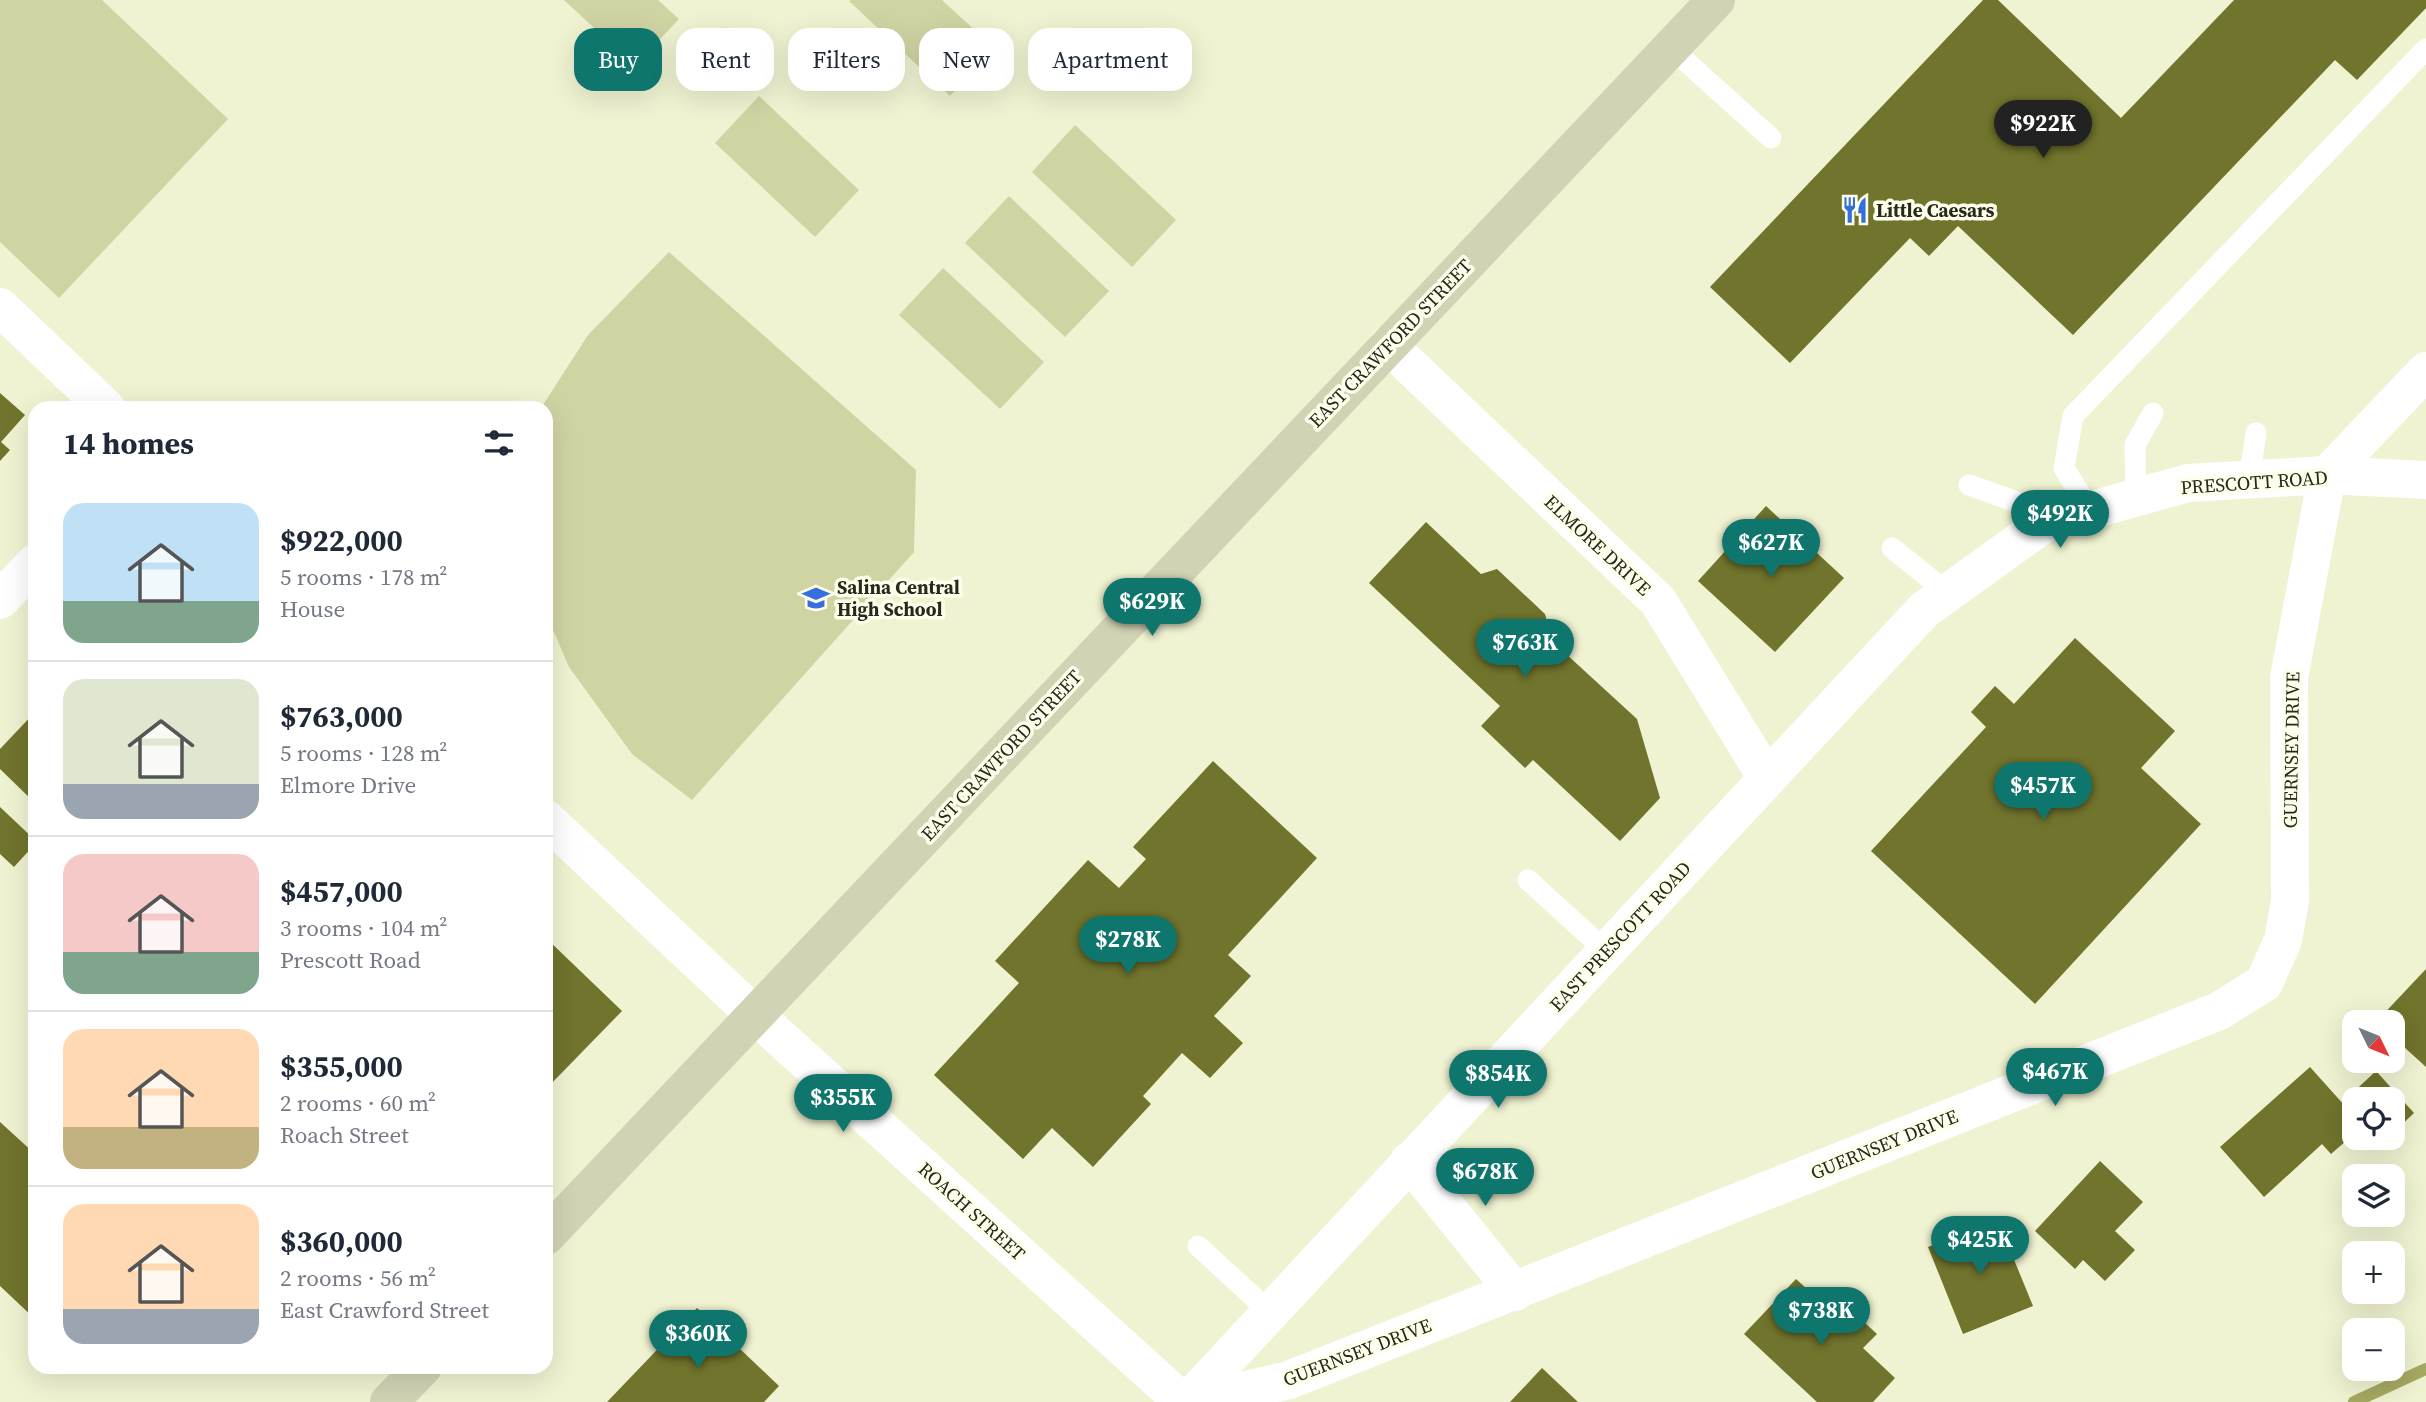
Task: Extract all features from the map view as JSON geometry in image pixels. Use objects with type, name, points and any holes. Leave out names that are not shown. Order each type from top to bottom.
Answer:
[{"type":"main road","name":"EAST CRAWFORD STREET","points":[[553,1229],[1716,0]]},
{"type":"main road","points":[[389,1402],[416,1374]]},
{"type":"street","points":[[0,307],[99,401]]},
{"type":"street","name":"ELMORE DRIVE","points":[[1388,345],[1658,601],[1767,778]]},
{"type":"street","points":[[2327,475],[2426,371]]},
{"type":"street","name":"PRESCOTT ROAD","points":[[1767,778],[1924,610],[2045,523],[2188,483],[2327,475],[2426,480]]},
{"type":"street","name":"GUERNSEY DRIVE","points":[[1195,1402],[1289,1380],[1515,1292],[2219,1011],[2264,983],[2283,940],[2290,901],[2290,678],[2327,475]]},
{"type":"street","points":[[0,600],[28,570]]},
{"type":"street","name":"EAST PRESCOTT ROAD","points":[[1185,1402],[1767,778]]},
{"type":"street","name":"ROACH STREET","points":[[553,827],[755,1015],[1185,1402]]},
{"type":"street","points":[[1409,1161],[1515,1292]]},
{"type":"lane","points":[[1671,48],[1771,138]]},
{"type":"lane","points":[[2091,510],[2064,468],[2073,416],[2426,49]]},
{"type":"lane","points":[[2136,498],[2135,445],[2154,413]]},
{"type":"lane","points":[[2249,480],[2256,433]]},
{"type":"lane","points":[[1969,485],[2014,501],[2045,523]]},
{"type":"lane","points":[[1892,548],[1948,593]]},
{"type":"lane","points":[[1528,880],[1606,951]]},
{"type":"lane","points":[[1198,1246],[1270,1312]]},
{"type":"green space","points":[[0,0],[102,0],[228,119],[59,298],[0,242]]},
{"type":"green space","points":[[564,0],[658,0],[679,19],[662,37],[662,28],[594,28]]},
{"type":"green space","points":[[942,0],[972,28],[919,28],[919,67],[905,54],[905,28],[878,28],[849,1]]},
{"type":"green space","points":[[759,96],[859,190],[815,237],[715,143]]},
{"type":"green space","points":[[1075,125],[1176,220],[1132,267],[1032,172]]},
{"type":"green space","points":[[1009,196],[1109,291],[1065,337],[965,243]]},
{"type":"green space","points":[[669,252],[916,470],[914,552],[692,800],[632,754],[569,667],[553,630],[553,401],[546,401],[588,335]]},
{"type":"green space","points":[[943,268],[1044,362],[1000,409],[899,315]]},
{"type":"building","points":[[1983,0],[1998,0],[2121,118],[2234,0],[2426,0],[2426,8],[2357,80],[2335,60],[2073,335],[1958,226],[1929,256],[1910,238],[1790,363],[1710,287]]},
{"type":"building","points":[[0,393],[25,415],[1,442],[10,450],[0,461]]},
{"type":"building","points":[[1766,506],[1844,578],[1775,652],[1698,581]]},
{"type":"building","points":[[1426,522],[1481,574],[1497,569],[1545,614],[1553,642],[1637,719],[1660,798],[1620,841],[1533,760],[1525,768],[1481,726],[1500,706],[1369,583]]},
{"type":"building","points":[[2075,638],[2175,731],[2141,768],[2201,824],[2035,1004],[1871,851],[1986,727],[1971,712],[1995,686],[2014,704]]},
{"type":"building","points":[[28,719],[28,796],[0,769],[0,749]]},
{"type":"building","points":[[1213,761],[1317,858],[1228,955],[1251,976],[1214,1016],[1243,1043],[1210,1078],[1182,1053],[1143,1096],[1151,1104],[1093,1167],[1052,1128],[1023,1159],[934,1075],[1019,983],[995,961],[1088,860],[1119,888],[1146,859],[1133,847]]},
{"type":"building","points":[[0,807],[28,833],[28,852],[14,867],[0,854]]},
{"type":"building","points":[[553,945],[622,1011],[553,1082]]},
{"type":"building","points":[[2426,969],[2426,1067],[2405,1048],[2405,1010],[2387,1010]]},
{"type":"building","points":[[2310,1067],[2342,1103],[2342,1144],[2331,1154],[2322,1144],[2264,1197],[2220,1147]]},
{"type":"building","points":[[2374,1073],[2378,1073],[2390,1087],[2359,1087]]},
{"type":"building","points":[[2405,1103],[2414,1113],[2405,1122]]},
{"type":"building","points":[[0,1122],[28,1148],[28,1312],[0,1286]]},
{"type":"building","points":[[2100,1161],[2143,1202],[2115,1231],[2135,1250],[2105,1281],[2083,1260],[2075,1269],[2035,1231]]},
{"type":"building","points":[[1997,1218],[2033,1306],[1963,1334],[1928,1247]]},
{"type":"building","points":[[1796,1279],[1826,1306],[1836,1296],[1877,1334],[1863,1348],[1895,1378],[1873,1402],[1817,1402],[1744,1334]]},
{"type":"building","points":[[697,1308],[779,1386],[764,1402],[607,1402]]},
{"type":"building","points":[[1542,1368],[1578,1402],[1510,1402]]},
{"type":"waterway","points":[[2354,1402],[2426,1369]]},
{"type":"place","name":"Little Caesars","points":[[1855,210]]},
{"type":"place","name":"Salina Central High School","points":[[816,598]]}]
